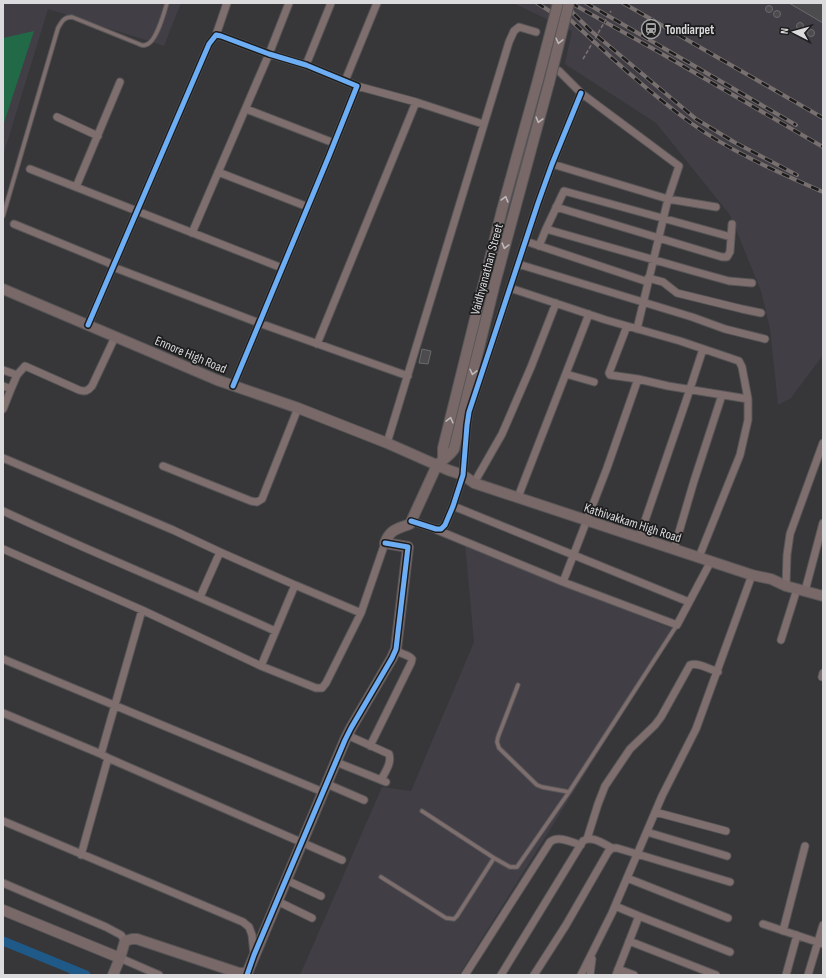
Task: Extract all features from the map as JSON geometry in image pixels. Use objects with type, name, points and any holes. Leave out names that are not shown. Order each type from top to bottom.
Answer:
[{"type":"main road","name":"Vaidhyanathan Street","points":[[440,462],[483,288],[558,3]]},
{"type":"main road","name":"Vaidhyanathan Street","points":[[440,462],[454,450],[493,291],[569,3]]},
{"type":"main road","name":"Ennore High Road","points":[[3,289],[217,380],[298,408],[440,462]]},
{"type":"main road","name":"Kathivakkam High Road","points":[[440,462],[448,470],[464,475],[474,483],[674,550],[752,575],[771,579],[786,586],[823,596]]},
{"type":"main road","points":[[114,975],[125,941],[132,939],[137,939],[239,973],[248,974],[254,955],[347,735],[396,649],[408,547],[385,543],[391,531],[410,524],[440,462]]},
{"type":"main road","points":[[3,910],[119,960]]},
{"type":"street","points":[[88,325],[209,44],[216,35],[227,3]]},
{"type":"street","points":[[192,233],[246,109],[289,3]]},
{"type":"street","points":[[306,65],[331,3]]},
{"type":"street","points":[[345,81],[377,3]]},
{"type":"street","points":[[387,443],[509,42],[514,31],[520,27],[536,32]]},
{"type":"street","points":[[216,35],[269,54],[306,65],[357,86],[416,102],[483,124]]},
{"type":"street","points":[[559,71],[581,93],[679,166],[663,217],[637,329]]},
{"type":"street","points":[[76,187],[120,82]]},
{"type":"street","points":[[233,386],[357,86]]},
{"type":"street","points":[[436,529],[441,529],[445,525],[464,475],[467,425],[470,412],[525,241],[552,164],[581,93]]},
{"type":"street","points":[[317,344],[416,102]]},
{"type":"street","points":[[246,109],[334,143]]},
{"type":"street","points":[[57,117],[98,136]]},
{"type":"street","points":[[552,164],[668,199],[716,207]]},
{"type":"street","points":[[30,168],[282,268]]},
{"type":"street","points":[[218,172],[308,207]]},
{"type":"street","points":[[539,246],[564,191],[663,217],[731,237]]},
{"type":"street","points":[[556,208],[716,256],[727,257],[730,252],[732,224]]},
{"type":"street","points":[[14,224],[109,263],[113,267],[260,323],[408,376]]},
{"type":"street","points":[[546,229],[729,280],[752,283]]},
{"type":"street","points":[[525,241],[648,280],[663,282],[677,293],[742,310],[761,313]]},
{"type":"street","points":[[518,264],[725,329],[765,338]]},
{"type":"street","points":[[510,288],[739,361],[742,367],[748,399],[748,420],[740,456],[699,557]]},
{"type":"street","points":[[474,483],[502,434],[531,367],[556,303]]},
{"type":"street","points":[[518,497],[589,314]]},
{"type":"street","points":[[627,326],[609,373],[612,376],[638,379],[748,399]]},
{"type":"street","points":[[3,409],[18,375],[25,366],[84,392],[89,390],[115,337]]},
{"type":"street","points":[[639,538],[690,389],[702,349]]},
{"type":"street","points":[[3,370],[18,375]]},
{"type":"street","points":[[566,374],[594,382]]},
{"type":"street","points":[[563,582],[607,468],[638,379]]},
{"type":"street","points":[[3,386],[12,389]]},
{"type":"street","points":[[674,550],[694,481],[722,395]]},
{"type":"street","points":[[163,466],[256,502],[262,499],[298,408]]},
{"type":"street","points":[[786,586],[786,555],[790,534],[823,443]]},
{"type":"street","points":[[3,458],[173,530],[361,613]]},
{"type":"street","points":[[453,506],[689,602]]},
{"type":"street","points":[[3,511],[276,631]]},
{"type":"street","points":[[411,521],[436,529],[563,582],[677,625],[711,561]]},
{"type":"street","points":[[781,640],[801,590],[823,523]]},
{"type":"street","points":[[3,549],[142,610],[261,666],[316,688],[322,688],[326,683],[361,613],[385,543]]},
{"type":"street","points":[[200,597],[220,552]]},
{"type":"street","points":[[581,975],[615,906],[655,812],[696,729],[752,575]]},
{"type":"street","points":[[261,666],[295,585]]},
{"type":"street","points":[[101,754],[142,610]]},
{"type":"street","points":[[370,746],[412,660],[410,657],[398,652],[396,649]]},
{"type":"street","points":[[3,659],[114,706],[325,788],[364,800]]},
{"type":"street","points":[[501,975],[581,845],[587,839],[599,799],[605,786],[630,749],[655,725],[661,717],[690,665],[698,664],[718,672]]},
{"type":"street","points":[[3,713],[101,754],[342,860]]},
{"type":"street","points":[[336,762],[383,781],[390,763],[389,754],[347,735]]},
{"type":"street","points":[[81,855],[108,758]]},
{"type":"street","points":[[655,812],[726,831]]},
{"type":"street","points":[[3,821],[242,922],[249,927],[252,935],[254,955]]},
{"type":"street","points":[[647,832],[727,856]]},
{"type":"street","points":[[465,975],[550,842],[559,838],[581,845]]},
{"type":"street","points":[[587,839],[591,839],[612,848],[618,848],[730,882]]},
{"type":"street","points":[[783,931],[805,846]]},
{"type":"street","points":[[534,975],[566,925],[608,852],[612,848]]},
{"type":"street","points":[[626,878],[728,918]]},
{"type":"street","points":[[286,880],[321,896]]},
{"type":"street","points":[[3,883],[106,927],[120,935],[125,941]]},
{"type":"street","points":[[277,901],[312,918]]},
{"type":"street","points":[[615,906],[730,952]]},
{"type":"street","points":[[634,975],[617,972],[639,916]]},
{"type":"street","points":[[763,924],[821,943]]},
{"type":"street","points":[[808,975],[821,943],[823,925]]},
{"type":"street","points":[[786,975],[797,935]]},
{"type":"street","points":[[629,941],[716,975]]},
{"type":"street","points":[[590,975],[592,953]]},
{"type":"street","points":[[119,960],[159,975]]},
{"type":"lane","points":[[3,216],[62,20],[67,17],[72,17],[139,44],[145,45],[150,44],[154,39],[167,3]]},
{"type":"lane","points":[[422,811],[494,858],[510,867],[517,867],[569,792],[677,625]]},
{"type":"lane","points":[[518,685],[498,737],[497,742],[499,748],[537,785],[542,788],[569,792]]},
{"type":"lane","points":[[381,877],[446,918],[454,919],[494,858]]},
{"type":"path","points":[[583,59],[611,11]]},
{"type":"shaded area","points":[[3,3],[181,3],[164,46],[48,9],[3,156]]},
{"type":"shaded area","points":[[513,3],[823,3],[823,355],[791,398],[778,405],[770,329],[761,291],[730,215],[656,123],[565,64],[572,31]]},
{"type":"shaded area","points":[[465,544],[675,630],[459,975],[300,975],[382,787],[411,791],[474,642]]},
{"type":"green space","points":[[34,31],[3,126],[3,38]]},
{"type":"building","points":[[789,3],[823,3],[823,23]]},
{"type":"building","points":[[769,5],[772,6],[772,12],[769,13],[766,12],[765,9],[766,6]]},
{"type":"building","points":[[777,10],[780,11],[780,17],[777,18],[774,17],[773,14],[774,11]]},
{"type":"building","points":[[800,22],[803,23],[803,29],[800,30],[797,29],[796,26],[797,23]]},
{"type":"building","points":[[811,29],[814,30],[814,36],[811,37],[808,36],[807,33],[808,30]]},
{"type":"building","points":[[422,349],[431,351],[428,364],[419,363]]},
{"type":"waterway","points":[[3,941],[86,975]]},
{"type":"waterway","points":[[70,975],[72,970]]},
{"type":"railway","points":[[537,3],[565,21]]},
{"type":"railway","points":[[552,3],[637,80],[691,123],[738,152],[823,192]]},
{"type":"railway","points":[[563,3],[590,30],[696,119],[734,142],[797,175]]},
{"type":"railway","points":[[571,3],[823,147]]},
{"type":"railway","points":[[586,3],[796,125]]},
{"type":"railway","points":[[623,3],[823,118]]},
{"type":"cycle path","points":[[88,325],[209,44],[216,35],[269,54],[306,65],[357,86],[233,386]]},
{"type":"cycle path","points":[[411,521],[436,529],[441,529],[445,525],[453,506],[463,475],[469,412],[538,203],[581,93]]},
{"type":"cycle path","points":[[247,975],[254,955],[345,740],[396,649],[408,547],[385,543]]},
{"type":"place","name":"Tondiarpet","points":[[651,29]]}]
